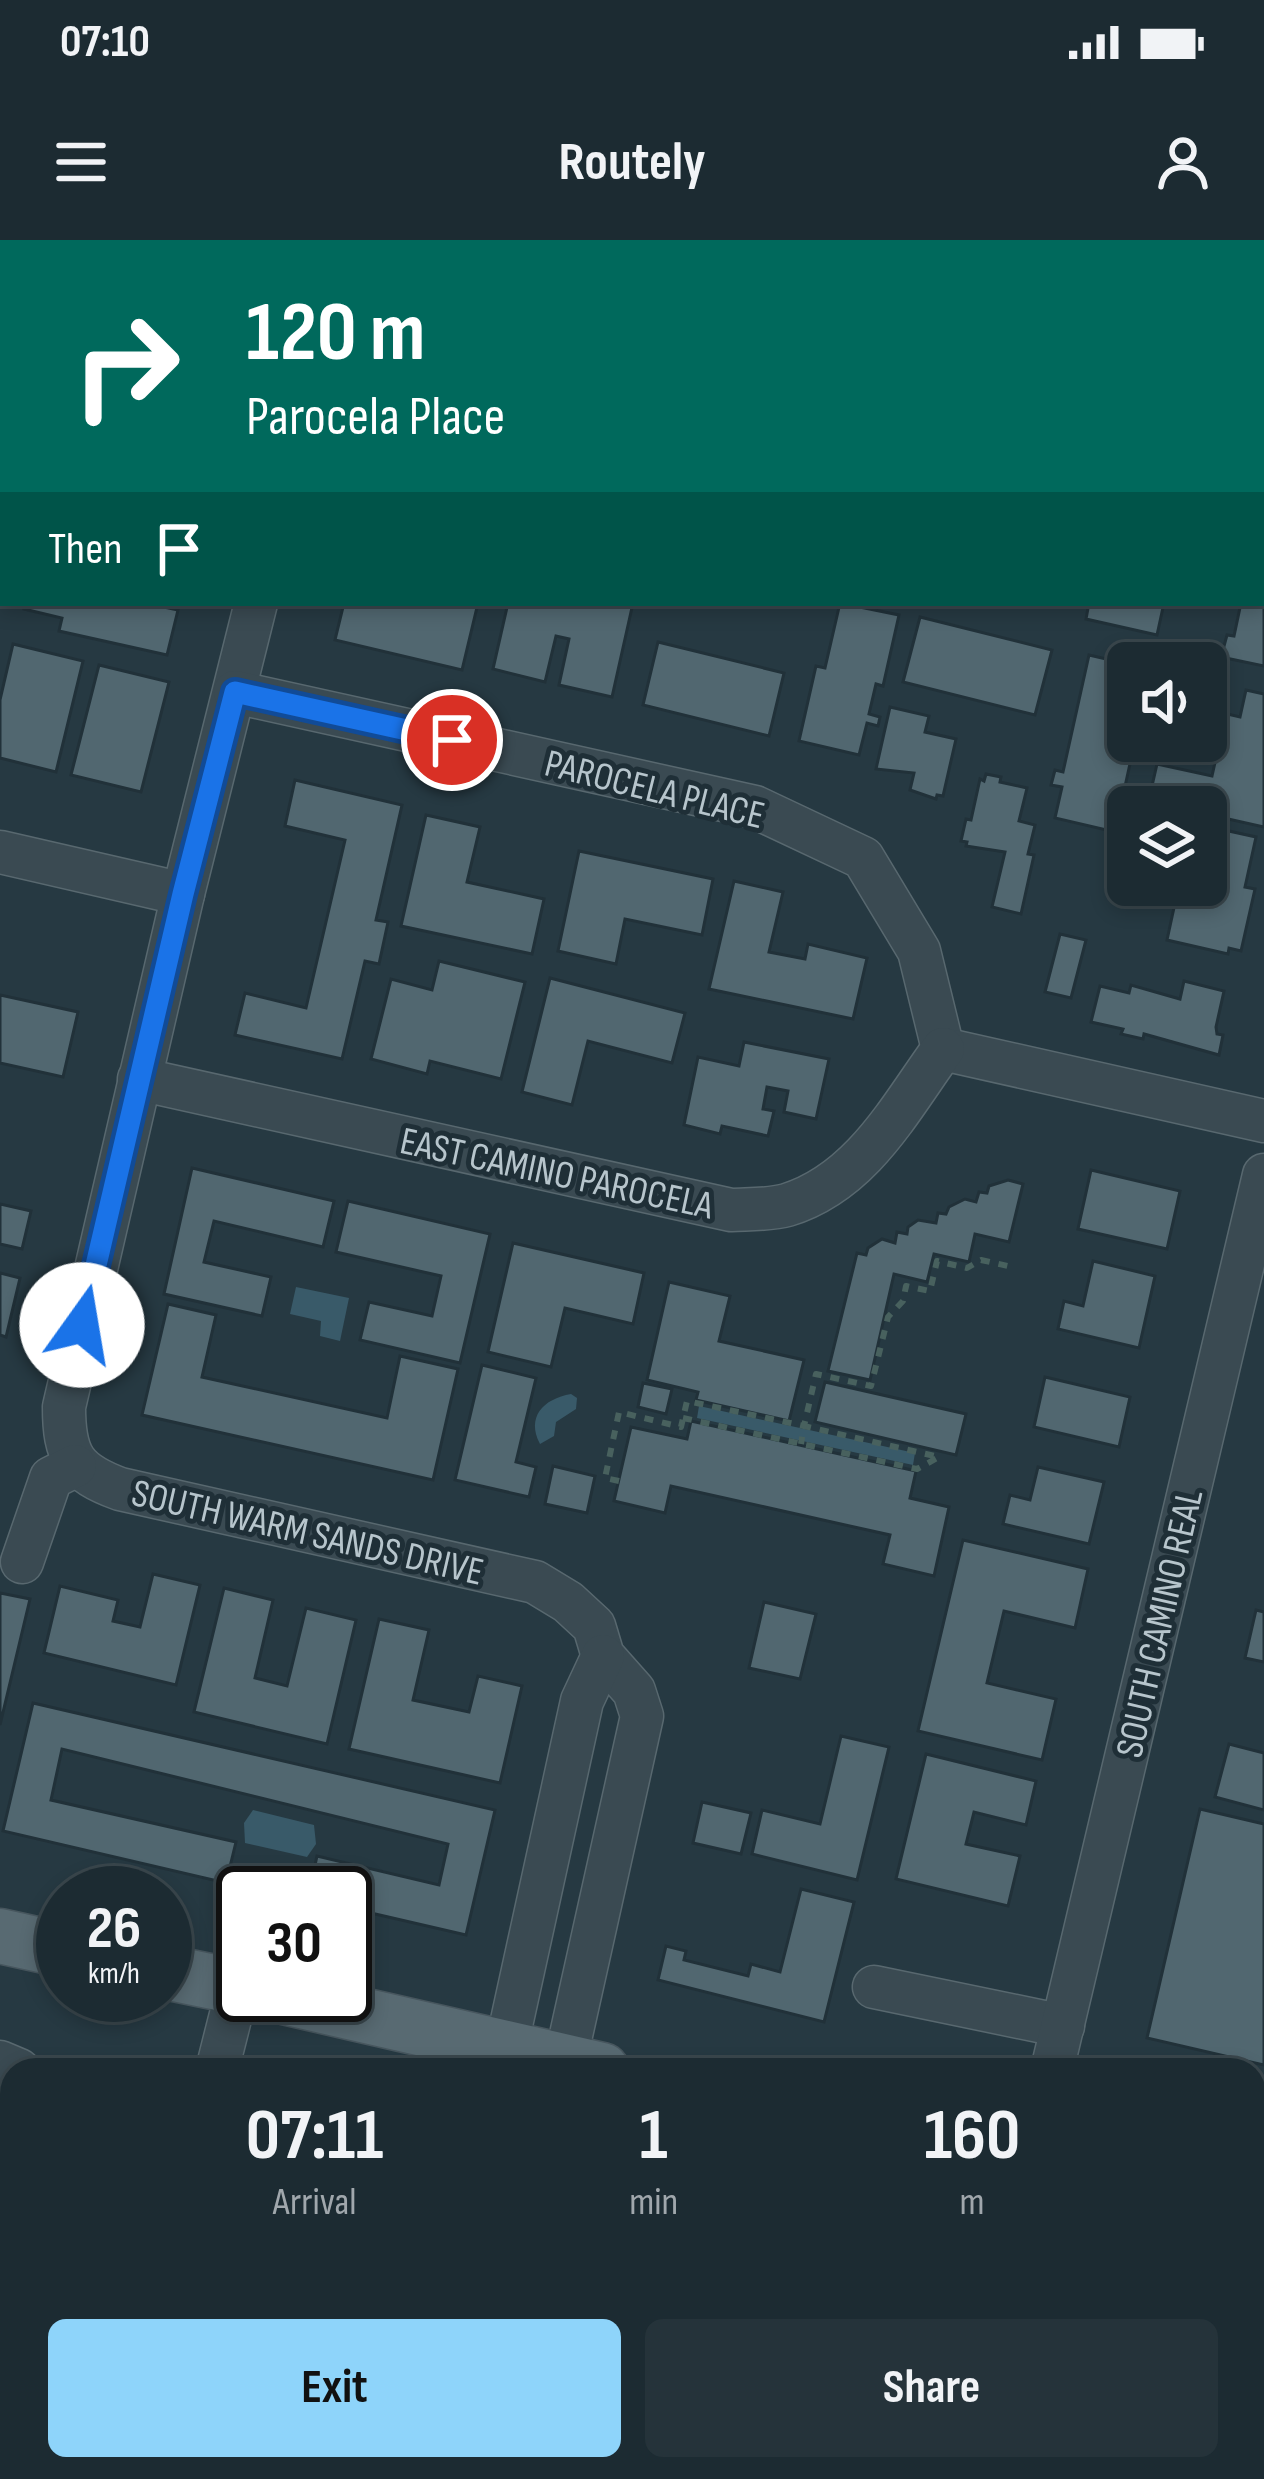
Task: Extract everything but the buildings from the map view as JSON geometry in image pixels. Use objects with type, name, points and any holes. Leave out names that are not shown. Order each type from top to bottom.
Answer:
[{"type":"main road","points":[[0,1936],[36,1944]]},
{"type":"main road","points":[[372,2017],[549,2058]]},
{"type":"street","points":[[22,1562],[51,1478],[76,1466],[64,1434],[64,1407],[255,606]]},
{"type":"street","name":"PAROCELA PLACE","points":[[235,692],[755,807],[863,858],[919,951],[944,1049]]},
{"type":"street","points":[[0,852],[183,894]]},
{"type":"street","points":[[944,1049],[1264,1121]]},
{"type":"street","name":"EAST CAMINO PAROCELA","points":[[139,1079],[731,1210],[786,1205],[862,1161],[944,1049]]},
{"type":"street","name":"SOUTH CAMINO REAL","points":[[1055,2058],[1264,1175]]},
{"type":"street","name":"SOUTH WARM SANDS DRIVE","points":[[76,1466],[120,1490],[535,1582],[568,1602],[594,1626],[603,1656],[634,1691],[642,1716],[584,2058]]},
{"type":"street","points":[[506,2048],[582,1701],[603,1656]]},
{"type":"street","points":[[874,1987],[1063,2026]]},
{"type":"street","points":[[222,2058],[238,2022]]},
{"type":"path","points":[[800,1444],[816,1374],[871,1386],[888,1317],[903,1300],[906,1286],[930,1291],[937,1261],[967,1268],[982,1260],[1008,1266]]},
{"type":"path","points":[[619,1481],[605,1478],[619,1412],[681,1427],[683,1418],[687,1401],[938,1457],[917,1469],[683,1418]]},
{"type":"water","points":[[296,1287],[349,1298],[340,1341],[320,1336],[321,1321],[290,1314]]},
{"type":"water","points":[[571,1394],[577,1398],[576,1409],[556,1422],[554,1436],[540,1444],[535,1426],[540,1411],[552,1400]]},
{"type":"water","points":[[699,1406],[915,1453],[913,1465],[697,1418]]},
{"type":"water","points":[[253,1810],[314,1825],[316,1844],[307,1857],[245,1843],[244,1823]]},
{"type":"route","points":[[82,1325],[235,692],[452,740]]}]
